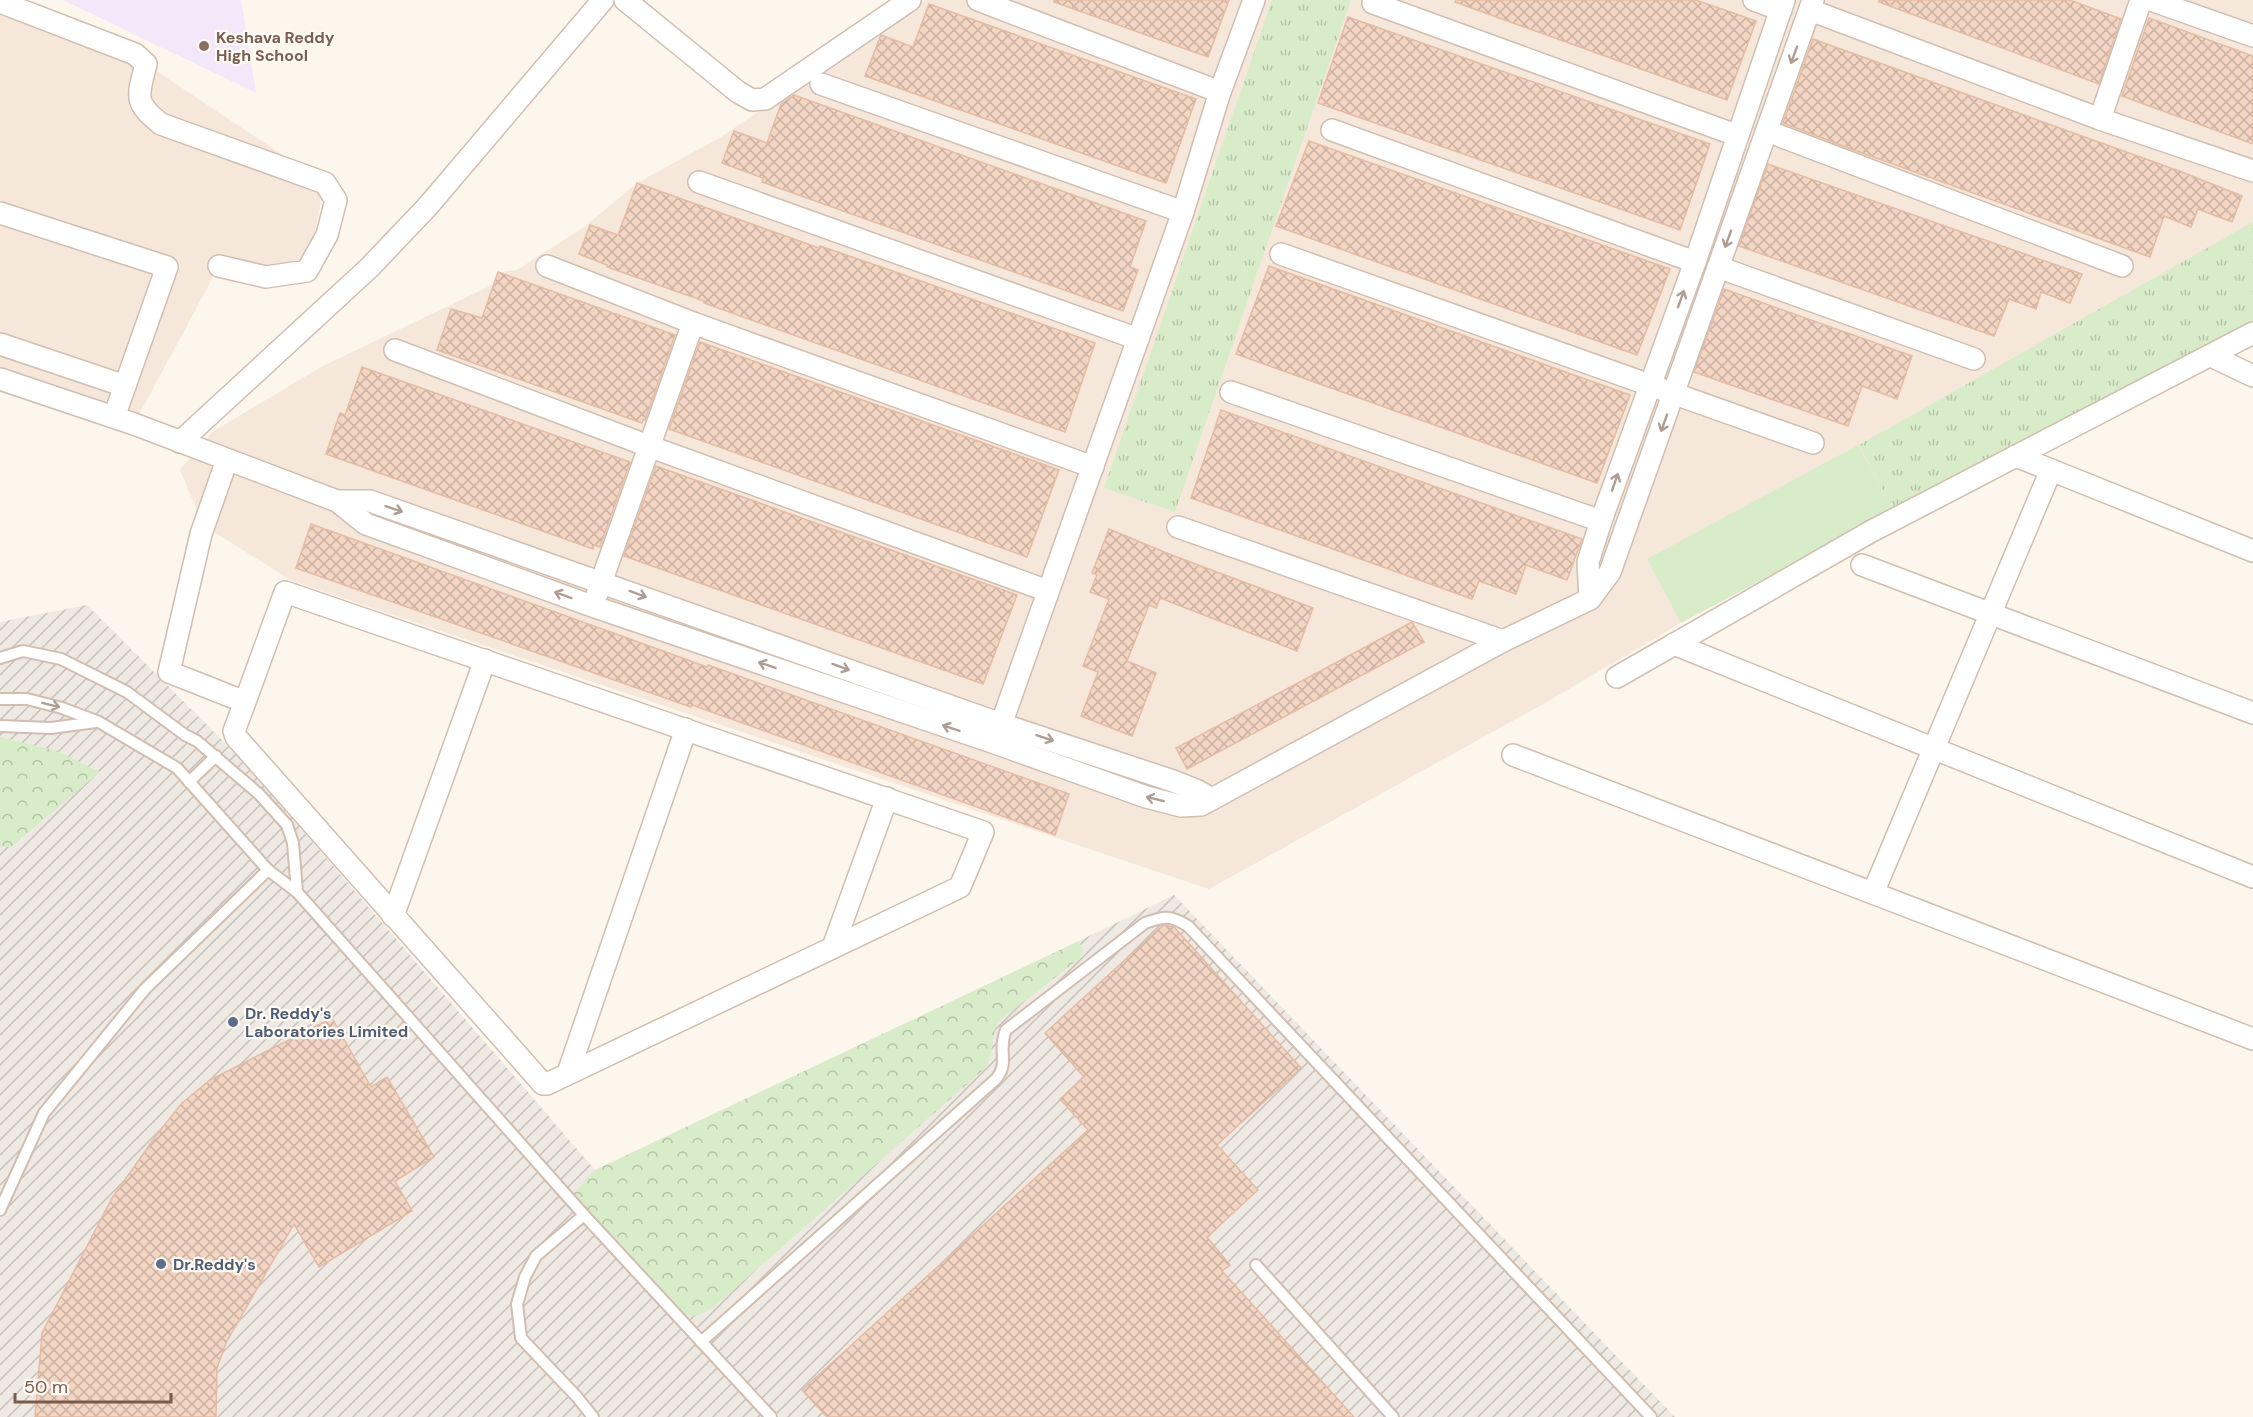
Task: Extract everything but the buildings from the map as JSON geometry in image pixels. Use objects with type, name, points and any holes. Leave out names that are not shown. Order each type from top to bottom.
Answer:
[{"type":"street","points":[[180,442],[369,268],[428,206],[603,0]]},
{"type":"street","points":[[625,0],[738,92],[752,99],[765,99],[910,0]]},
{"type":"street","points":[[978,0],[1220,92]]},
{"type":"street","points":[[998,734],[1183,212],[1220,92],[1254,0]]},
{"type":"street","points":[[1590,599],[1588,562],[1601,521],[1695,262],[1736,135],[1783,5],[1754,0]]},
{"type":"street","points":[[2100,118],[2141,0]]},
{"type":"street","points":[[2151,0],[2253,36]]},
{"type":"street","points":[[0,2],[135,54],[146,64],[139,93],[145,111],[161,124],[325,183],[336,201],[327,235],[307,271],[266,278],[219,266]]},
{"type":"street","points":[[1373,3],[1736,135]]},
{"type":"street","points":[[0,379],[114,417],[337,501],[366,524],[592,606],[998,734],[1173,781],[1212,799],[1503,641],[1590,599],[1610,572],[1812,5],[2100,118],[2253,171]]},
{"type":"street","points":[[821,84],[1183,212]]},
{"type":"street","points":[[1332,130],[1695,262]]},
{"type":"street","points":[[1767,131],[2122,266]]},
{"type":"street","points":[[699,182],[1138,339]]},
{"type":"street","points":[[0,213],[167,267],[114,417]]},
{"type":"street","points":[[1281,254],[1814,443]]},
{"type":"street","points":[[547,266],[693,323],[1093,467]]},
{"type":"street","points":[[1718,267],[1974,359]]},
{"type":"street","points":[[592,606],[651,447],[693,323]]},
{"type":"street","points":[[1617,677],[1870,532],[2253,333]]},
{"type":"street","points":[[0,344],[125,386]]},
{"type":"street","points":[[395,350],[651,447],[1048,591]]},
{"type":"street","points":[[2211,356],[2253,376]]},
{"type":"street","points":[[1231,392],[1601,521]]},
{"type":"street","points":[[2016,456],[2253,551]]},
{"type":"street","points":[[227,460],[201,534],[169,672],[245,702]]},
{"type":"street","points":[[1873,893],[2051,470]]},
{"type":"street","points":[[337,501],[370,501],[602,581],[998,734]]},
{"type":"street","points":[[1178,527],[1503,641]]},
{"type":"street","points":[[1862,566],[2253,713]]},
{"type":"street","points":[[285,592],[983,832],[960,887],[547,1084],[539,1082],[236,737],[234,731],[245,702],[285,592]]},
{"type":"street","points":[[1674,644],[2253,876]]},
{"type":"street","points":[[393,916],[484,660]]},
{"type":"street","points":[[568,1073],[686,729]]},
{"type":"street","points":[[1513,755],[2253,1039]]},
{"type":"street","points":[[833,947],[887,798]]},
{"type":"lane","points":[[0,658],[23,651],[61,659],[127,692],[216,756],[259,794],[287,825],[293,843],[297,892]]},
{"type":"lane","points":[[0,699],[27,699],[62,708],[99,722],[177,768],[268,870],[297,892],[584,1215],[771,1417]]},
{"type":"lane","points":[[0,726],[51,728],[99,722]]},
{"type":"lane","points":[[189,782],[216,756]]},
{"type":"lane","points":[[0,1210],[44,1113],[145,989],[268,870]]},
{"type":"lane","points":[[701,1342],[1002,1072],[1004,1065],[1001,1048],[1006,1030],[1145,922],[1164,916],[1188,926],[1651,1417]]},
{"type":"lane","points":[[584,1215],[536,1256],[525,1276],[517,1304],[521,1338],[593,1417]]},
{"type":"lane","points":[[1257,1265],[1393,1417]]},
{"type":"shaded area","name":"Keshava Reddy High School","points":[[63,0],[241,0],[256,93]]},
{"type":"shaded area","points":[[925,0],[2253,0],[2253,320],[1681,623],[1545,703],[1209,889],[292,581],[203,525],[180,470],[212,432],[323,366],[494,284],[498,272],[517,270],[584,227],[637,183],[721,137]]},
{"type":"shaded area","points":[[0,7],[146,64],[325,183],[307,271],[219,266],[134,424],[0,368]]},
{"type":"shaded area","name":"Dr. Reddy's Laboratories Limited","points":[[87,605],[240,758],[595,1170],[826,1063],[1174,895],[1675,1417],[0,1417],[0,622]]},
{"type":"green space","points":[[1272,0],[1351,0],[1175,512],[1104,488]]},
{"type":"green space","points":[[2253,222],[2253,320],[1893,509],[1859,445]]},
{"type":"green space","points":[[1858,445],[1893,509],[1681,623],[1647,559]]},
{"type":"green space","points":[[0,737],[57,751],[100,772],[11,847],[0,846]]},
{"type":"green space","points":[[1079,941],[1083,950],[1080,958],[999,1021],[994,1034],[990,1059],[983,1070],[713,1308],[693,1316],[680,1312],[572,1195],[595,1170]]},
{"type":"place","name":"Keshava Reddy High School","points":[[204,46]]},
{"type":"place","name":"Dr. Reddy's Laboratories Limited","points":[[233,1022]]},
{"type":"place","name":"Dr.Reddy's","points":[[161,1264]]}]
